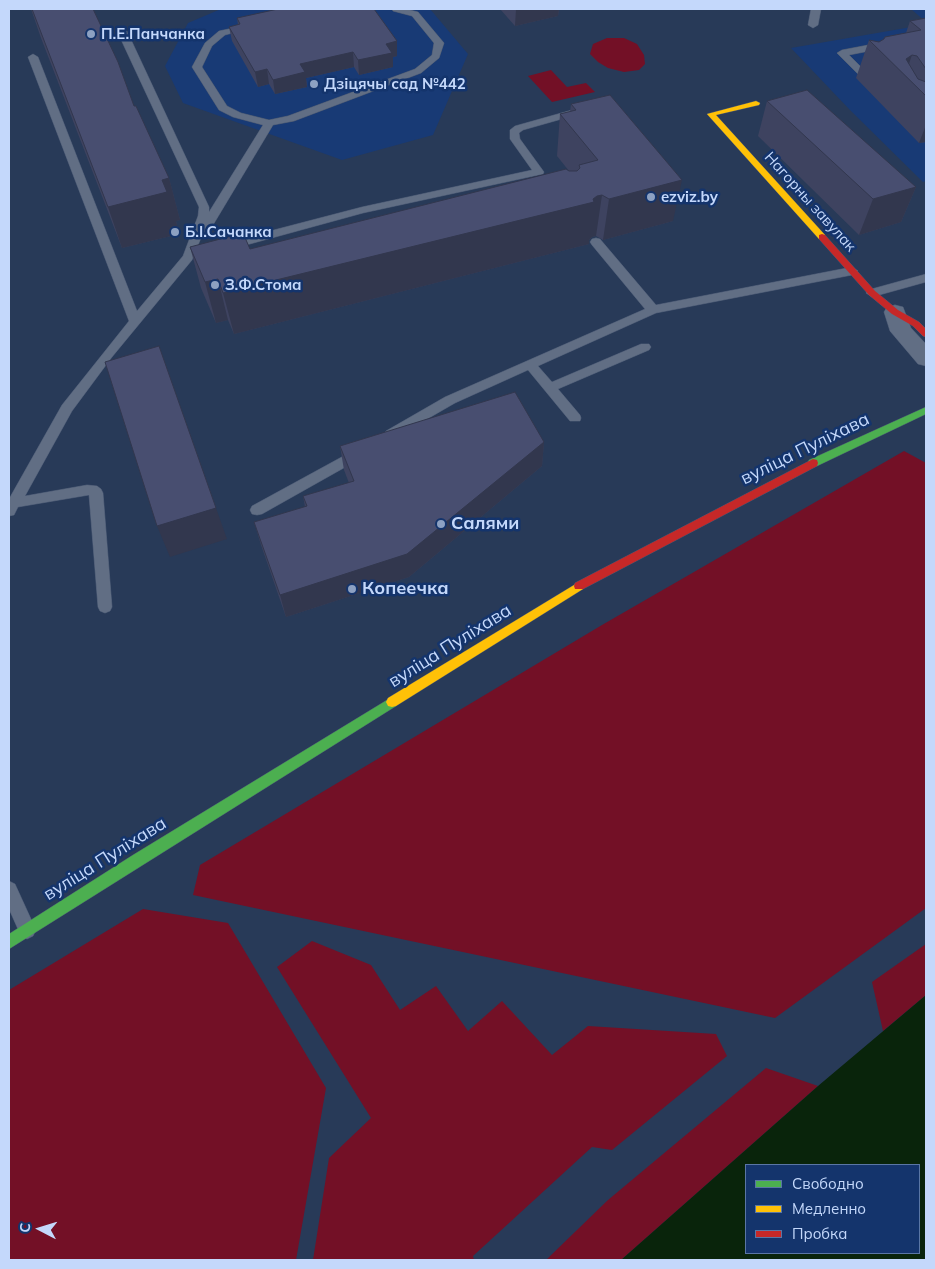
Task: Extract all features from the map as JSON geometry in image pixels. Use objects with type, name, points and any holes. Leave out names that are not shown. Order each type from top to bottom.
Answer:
[{"type":"street","name":"Нагорны завулак","points":[[756,103],[711,114],[872,293],[895,312],[916,324],[926,334]]},
{"type":"street","points":[[895,312],[901,331],[926,358]]},
{"type":"street","name":"вуліца Пуліхава","points":[[9,942],[595,576],[812,464],[926,410]]},
{"type":"lane","points":[[259,23],[222,33],[208,45],[197,67],[223,108],[237,115],[269,123],[290,119],[418,71],[436,56],[439,43],[415,14],[396,9]]},
{"type":"lane","points":[[813,24],[816,9]]},
{"type":"lane","points":[[122,31],[204,207],[202,226],[192,256]]},
{"type":"lane","points":[[865,76],[842,53],[926,37]]},
{"type":"lane","points":[[33,57],[135,321]]},
{"type":"lane","points":[[215,250],[362,210],[542,176],[515,139],[514,132],[519,128],[593,107]]},
{"type":"lane","points":[[11,507],[67,408],[135,321],[192,256],[269,123]]},
{"type":"lane","points":[[596,242],[653,310]]},
{"type":"lane","points":[[257,510],[450,400],[653,310],[852,271]]},
{"type":"lane","points":[[872,293],[926,278]]},
{"type":"lane","points":[[550,388],[645,347]]},
{"type":"lane","points":[[530,364],[575,418]]},
{"type":"lane","points":[[11,507],[86,490],[92,490],[96,493],[105,606]]},
{"type":"lane","points":[[9,890],[27,930]]},
{"type":"shaded area","name":"Дзіцячы сад №442","points":[[221,9],[430,9],[468,54],[433,135],[342,160],[183,103],[165,66],[188,23]]},
{"type":"shaded area","points":[[911,9],[926,9],[926,22]]},
{"type":"shaded area","points":[[926,22],[926,181],[923,182],[791,48],[923,25]]},
{"type":"shaded area","points":[[607,38],[624,38],[637,44],[644,55],[645,64],[639,70],[624,72],[608,68],[598,62],[590,54],[593,44]]},
{"type":"shaded area","points":[[551,70],[567,87],[586,83],[595,92],[552,102],[528,76]]},
{"type":"shaded area","points":[[904,451],[926,463],[926,908],[775,1018],[193,895],[200,865],[602,625]]},
{"type":"shaded area","points":[[143,909],[228,923],[326,1088],[296,1260],[9,1260],[9,990]]},
{"type":"shaded area","points":[[312,941],[371,965],[400,1010],[436,986],[468,1031],[502,1001],[552,1055],[588,1026],[716,1034],[727,1056],[612,1150],[592,1147],[473,1256],[474,1260],[313,1260],[329,1158],[371,1118],[277,967]]},
{"type":"shaded area","points":[[926,944],[926,995],[883,1031],[872,982]]},
{"type":"shaded area","points":[[926,995],[926,1260],[621,1260],[818,1086]]},
{"type":"shaded area","points":[[766,1068],[818,1086],[621,1260],[546,1260],[608,1200]]},
{"type":"building","points":[[32,9],[93,9],[118,62],[134,106],[136,106],[169,178],[162,180],[167,192],[108,207]]},
{"type":"building","points":[[278,9],[374,9],[397,41],[386,44],[392,53],[358,60],[353,52],[300,64],[305,72],[273,80],[267,69],[255,72],[229,27],[240,24],[237,18]]},
{"type":"building","points":[[926,18],[926,69],[917,56],[912,55],[906,59],[918,79],[926,82],[926,96],[869,40],[879,42],[885,37],[921,30],[910,21]]},
{"type":"building","points":[[807,90],[916,187],[873,199],[767,101]]},
{"type":"building","points":[[610,95],[682,180],[609,199],[602,195],[597,196],[593,199],[594,202],[223,293],[218,279],[205,282],[190,247],[243,233],[250,249],[566,169],[577,171],[580,168],[579,165],[598,160],[560,114],[576,110],[571,104]]},
{"type":"building","points":[[159,346],[216,508],[157,526],[105,362]]},
{"type":"building","points":[[515,392],[544,442],[407,554],[280,595],[254,522],[307,506],[303,496],[354,481],[340,446]]},
{"type":"traffic: fast","points":[[813,463],[926,410]]},
{"type":"traffic: fast","points":[[9,942],[138,859],[392,702]]},
{"type":"traffic: slow","points":[[756,103],[711,114],[822,237]]},
{"type":"traffic: slow","points":[[392,702],[579,586]]},
{"type":"traffic: jam","points":[[822,237],[872,293],[895,312],[916,324],[926,334]]},
{"type":"traffic: jam","points":[[579,586],[813,463]]},
{"type":"place","name":"П.Е.Панчанка","points":[[91,34]]},
{"type":"place","name":"Дзіцячы сад №442","points":[[314,84]]},
{"type":"place","name":"ezviz.by","points":[[651,197]]},
{"type":"place","name":"Б.І.Сачанка","points":[[175,232]]},
{"type":"place","name":"З.Ф.Стома","points":[[215,285]]},
{"type":"place","name":"Салями","points":[[441,524]]},
{"type":"place","name":"Копеечка","points":[[352,589]]}]
